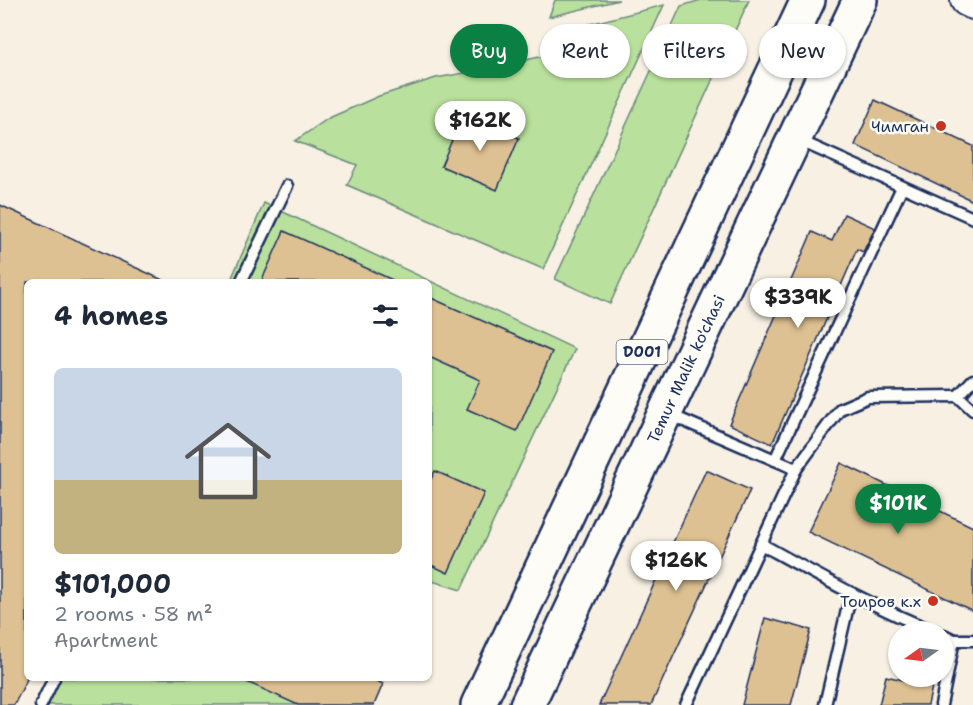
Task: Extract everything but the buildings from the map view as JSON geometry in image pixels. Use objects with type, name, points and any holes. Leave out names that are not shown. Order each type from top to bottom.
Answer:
[{"type":"highway","name":"D001","points":[[478,705],[808,0]]},
{"type":"highway","name":"Temur Malik ko'chasi","points":[[528,705],[860,0]]},
{"type":"main road","points":[[967,0],[973,3]]},
{"type":"lane","points":[[794,138],[973,218]]},
{"type":"lane","points":[[242,279],[287,186]]},
{"type":"lane","points":[[775,460],[902,186]]},
{"type":"lane","points":[[958,396],[973,380]]},
{"type":"lane","points":[[686,705],[796,469],[840,409],[868,397],[958,396],[973,410]]},
{"type":"lane","points":[[665,413],[796,469]]},
{"type":"lane","points":[[761,544],[850,593],[909,621]]},
{"type":"lane","points":[[825,705],[850,593]]},
{"type":"lane","points":[[954,640],[973,640]]},
{"type":"lane","points":[[41,705],[53,681]]},
{"type":"lane","points":[[941,705],[945,687]]},
{"type":"green space","points":[[555,0],[619,0],[549,17]]},
{"type":"green space","points":[[701,0],[749,0],[738,24],[673,24],[681,6]]},
{"type":"green space","points":[[664,5],[655,24],[642,24],[642,53],[543,269],[347,185],[357,165],[295,141],[329,118],[379,96],[436,78],[450,76],[450,78],[528,78],[528,60],[540,57],[540,78],[630,78],[630,24],[590,24]]},
{"type":"green space","points":[[648,78],[713,78],[610,304],[555,279]]},
{"type":"green space","points":[[264,203],[426,279],[231,279]]},
{"type":"green space","points":[[432,282],[575,349],[461,590],[432,581]]},
{"type":"green space","points":[[57,681],[346,681],[335,705],[46,705]]},
{"type":"place","name":"Чимган","points":[[941,126]]},
{"type":"place","name":"Тоиров к.х","points":[[933,601]]}]
